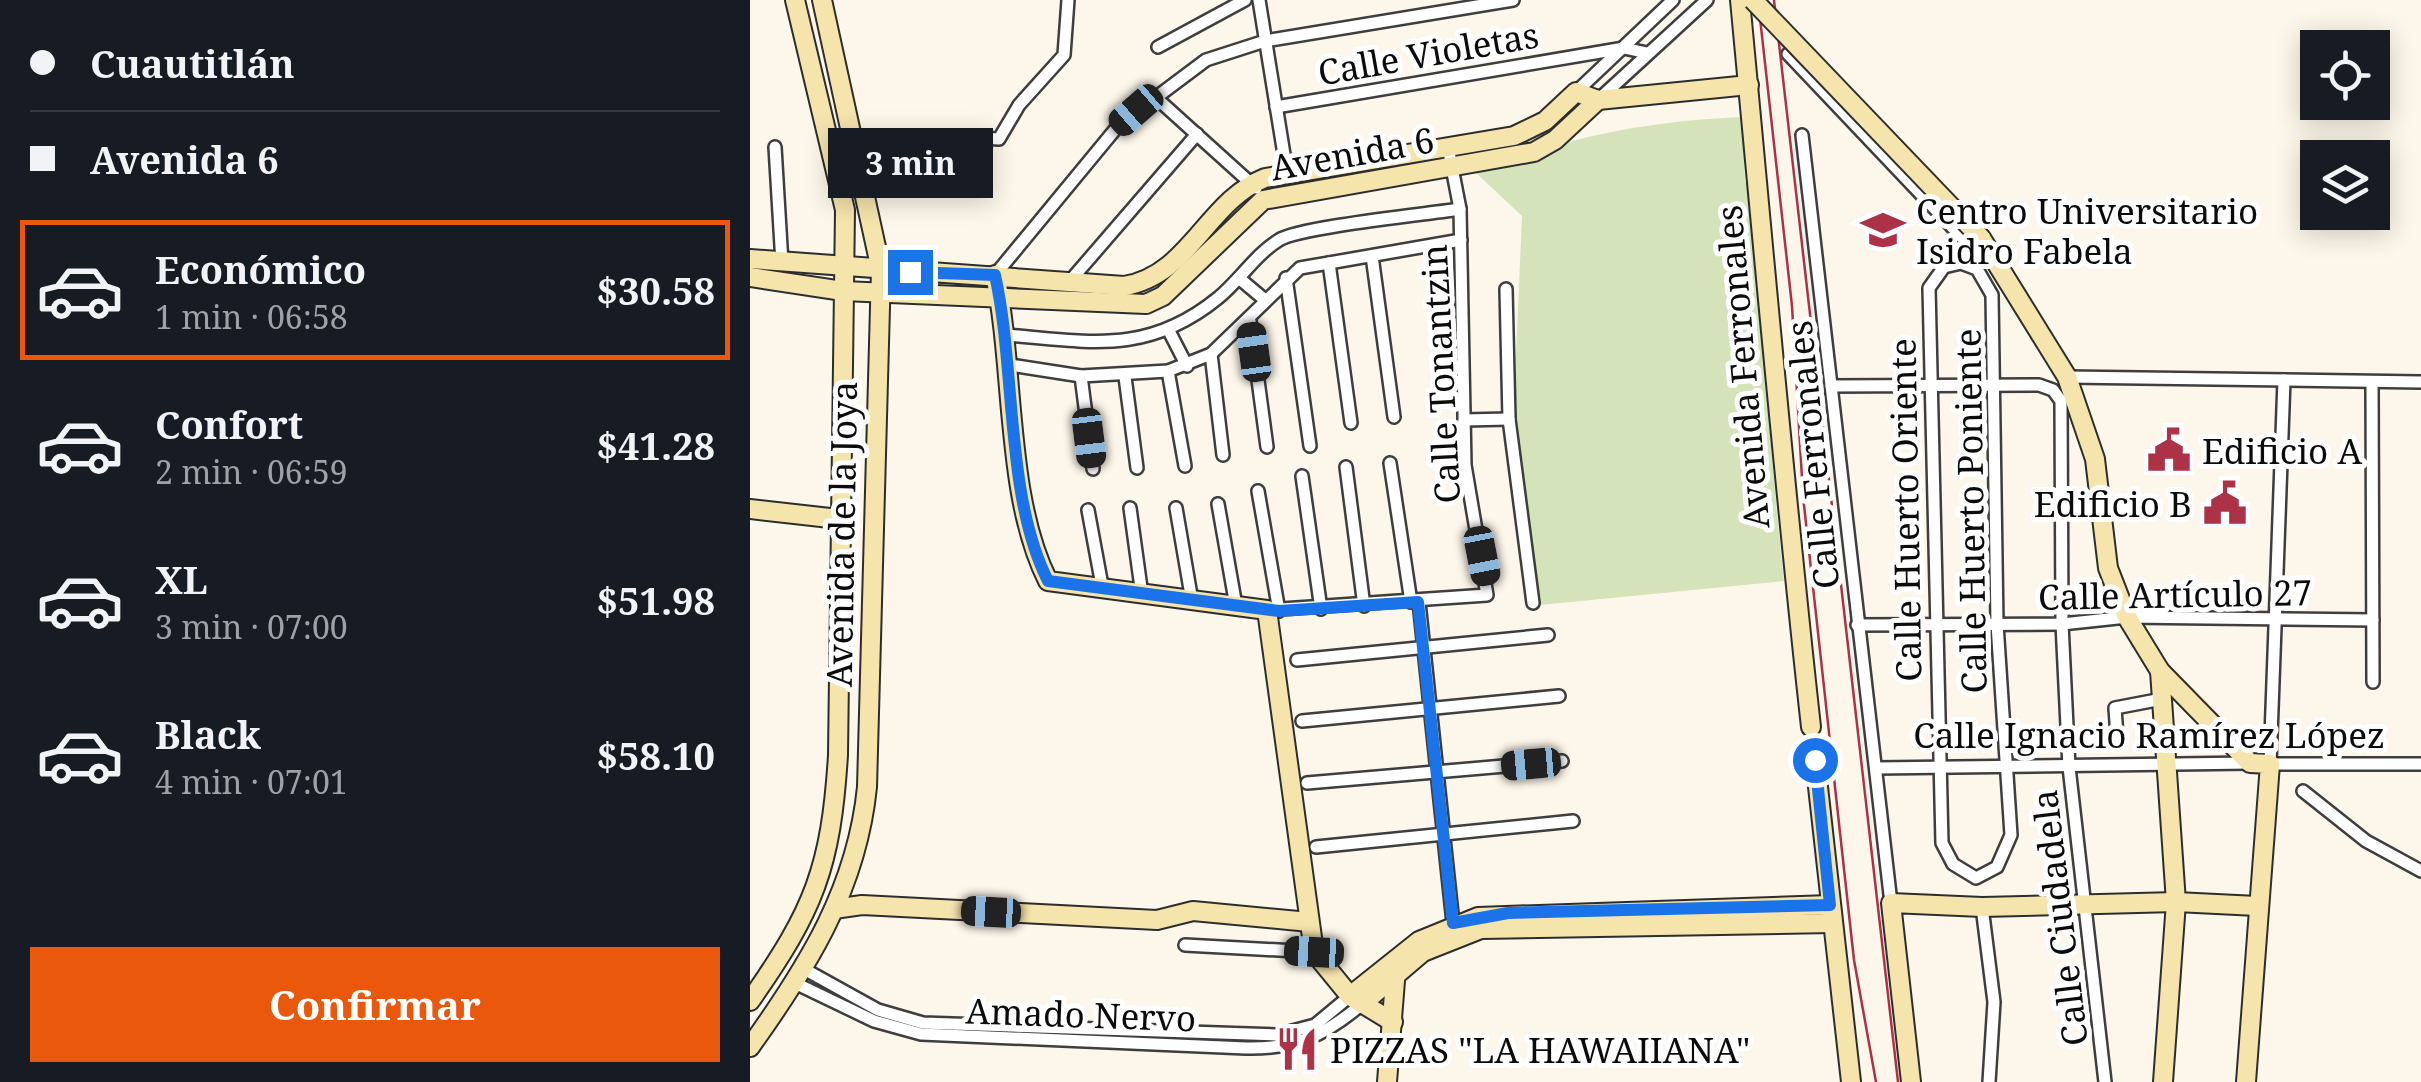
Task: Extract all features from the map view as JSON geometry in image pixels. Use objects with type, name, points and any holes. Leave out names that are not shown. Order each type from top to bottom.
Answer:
[{"type":"main road","name":"Avenida de la Joya","points":[[750,1001],[812,906],[830,850],[838,756],[844,192],[795,0]]},
{"type":"main road","name":"Avenida de la Joya","points":[[750,1047],[800,976],[834,908],[856,859],[868,787],[872,520],[882,270],[822,0]]},
{"type":"main road","name":"Avenida Ferronales","points":[[1742,2],[1773,332],[1777,425],[1811,728]]},
{"type":"main road","points":[[1742,2],[1985,246],[2060,383],[2095,459],[2108,568],[2127,617],[2160,671],[2250,763]]},
{"type":"main road","points":[[1576,92],[1598,100],[1749,85]]},
{"type":"main road","name":"Avenida 6","points":[[750,277],[880,293],[1146,304],[1163,296],[1252,182],[1530,131],[1576,92]]},
{"type":"main road","name":"Avenida 6","points":[[750,259],[845,269],[995,275],[1124,286],[1147,282],[1196,252],[1263,200],[1452,168],[1545,147],[1598,100]]},
{"type":"main road","points":[[995,275],[1007,335],[1018,472],[1048,581],[1102,591],[1273,610],[1314,952],[1356,1000],[1393,1022]]},
{"type":"main road","points":[[750,508],[839,523],[857,534],[872,520]]},
{"type":"main road","points":[[2160,671],[2176,902],[2163,1082]]},
{"type":"main road","points":[[1815,760],[1851,1082]]},
{"type":"main road","name":"Calle Ignacio Ramírez López","points":[[2250,763],[2270,764]]},
{"type":"main road","points":[[2246,1082],[2270,764]]},
{"type":"main road","points":[[1910,1082],[1891,902],[1982,907],[2176,902],[2258,906]]},
{"type":"main road","points":[[834,908],[862,905],[1157,920],[1193,911],[1310,922]]},
{"type":"main road","points":[[1356,1000],[1397,954],[1453,923],[1508,913],[1561,918],[1831,914]]},
{"type":"main road","points":[[1356,1000],[1424,952],[1469,932],[1561,918]]},
{"type":"main road","points":[[1388,1082],[1397,954]]},
{"type":"street","points":[[945,136],[1000,139],[1019,105],[1064,54],[1068,0]]},
{"type":"street","points":[[1158,46],[1245,0]]},
{"type":"street","points":[[1259,0],[1288,173]]},
{"type":"street","points":[[995,275],[1118,126],[1153,95],[1206,60],[1265,42],[1513,0]]},
{"type":"street","name":"Avenida 6","points":[[1576,92],[1673,0]]},
{"type":"street","name":"Avenida 6","points":[[1598,100],[1708,0]]},
{"type":"street","name":"Calle Violetas","points":[[1276,107],[1624,48],[1647,53]]},
{"type":"street","points":[[1788,54],[1972,248],[1985,246]]},
{"type":"street","points":[[1153,95],[1252,182],[1263,200]]},
{"type":"street","points":[[1070,281],[1197,134]]},
{"type":"street","name":"Calle Ferronales","points":[[1802,135],[1876,768]]},
{"type":"street","points":[[774,146],[782,263]]},
{"type":"street","name":"Calle Tonantzin","points":[[1415,602],[1484,597],[1488,587],[1465,465],[1460,208],[1448,147]]},
{"type":"street","points":[[1007,335],[1113,343],[1169,331],[1240,279],[1285,237],[1460,208]]},
{"type":"street","points":[[1010,365],[1082,376],[1125,377],[1187,366],[1211,354],[1250,321],[1265,300],[1300,268],[1461,240]]},
{"type":"street","points":[[1372,256],[1394,417]]},
{"type":"street","points":[[1329,263],[1351,423]]},
{"type":"street","name":"Calle Huerto Poniente","points":[[1961,263],[1976,269],[1992,295],[1997,624],[2011,836],[1998,866],[1976,878]]},
{"type":"street","name":"Calle Huerto Oriente","points":[[1961,263],[1944,267],[1929,288],[1934,624],[1942,842],[1953,864],[1976,878]]},
{"type":"street","points":[[1286,278],[1310,446]]},
{"type":"street","points":[[1240,279],[1265,300]]},
{"type":"street","points":[[1506,289],[1510,419],[1533,603]]},
{"type":"street","points":[[1250,321],[1267,447]]},
{"type":"street","points":[[1169,331],[1187,366]]},
{"type":"street","points":[[1211,354],[1223,455]]},
{"type":"street","points":[[1168,371],[1185,466]]},
{"type":"street","points":[[1082,376],[1093,469]]},
{"type":"street","points":[[1125,377],[1138,468]]},
{"type":"street","points":[[2270,764],[2284,380]]},
{"type":"street","points":[[2372,382],[2373,682]]},
{"type":"street","points":[[1830,386],[2421,382]]},
{"type":"street","name":"Calle Ciudadela","points":[[2060,383],[2062,624],[2069,767],[2106,1082]]},
{"type":"street","points":[[1464,420],[1510,419]]},
{"type":"street","points":[[1390,463],[1424,646],[1453,923]]},
{"type":"street","points":[[1346,466],[1364,606]]},
{"type":"street","points":[[1302,476],[1321,609]]},
{"type":"street","points":[[1258,491],[1273,610],[1415,602]]},
{"type":"street","points":[[1218,504],[1236,606]]},
{"type":"street","points":[[1130,508],[1142,595]]},
{"type":"street","points":[[1176,508],[1192,601]]},
{"type":"street","points":[[1088,510],[1102,591]]},
{"type":"street","name":"Calle Artículo 27","points":[[1858,625],[2062,624],[2127,617],[2372,620]]},
{"type":"street","points":[[1297,660],[1548,634]]},
{"type":"street","points":[[1302,721],[1560,696]]},
{"type":"street","points":[[2116,736],[2115,708],[2162,699]]},
{"type":"street","points":[[1308,784],[1562,761]]},
{"type":"street","name":"Calle Ignacio Ramírez López","points":[[1876,768],[2069,767],[2168,761],[2250,763]]},
{"type":"street","name":"Calle Ignacio Ramírez López","points":[[2270,764],[2421,764]]},
{"type":"street","points":[[1876,768],[1891,902]]},
{"type":"street","points":[[2303,791],[2366,840],[2421,871]]},
{"type":"street","points":[[1316,847],[1573,821]]},
{"type":"street","points":[[1982,907],[1994,1002],[1989,1082]]},
{"type":"street","points":[[1185,945],[1314,952]]},
{"type":"street","name":"Amado Nervo","points":[[800,976],[904,1019],[968,1026],[1276,1036],[1315,1025],[1356,1000]]},
{"type":"green space","points":[[1742,117],[1784,581],[1540,605],[1514,402],[1522,216],[1474,171],[1606,133],[1672,122]]},
{"type":"tunnel","points":[[1811,727],[1815,760]]},
{"type":"railway","points":[[1758,0],[1792,306],[1803,496],[1854,960],[1876,1082]]},
{"type":"railway","points":[[1774,0],[1898,1082]]},
{"type":"place","name":"Centro Universitario Isidro Fabela","points":[[1883,230]]},
{"type":"place","name":"Edificio A","points":[[2169,450]]},
{"type":"place","name":"Edificio B","points":[[2225,503]]},
{"type":"place","name":"PIZZAS \"LA HAWAIIANA\"","points":[[1297,1049]]},
{"type":"route","points":[[910,272],[995,275],[1007,335],[1018,472],[1041,567],[1048,581],[1061,586],[1279,611],[1418,602],[1453,923],[1508,913],[1830,905],[1815,760]]}]
